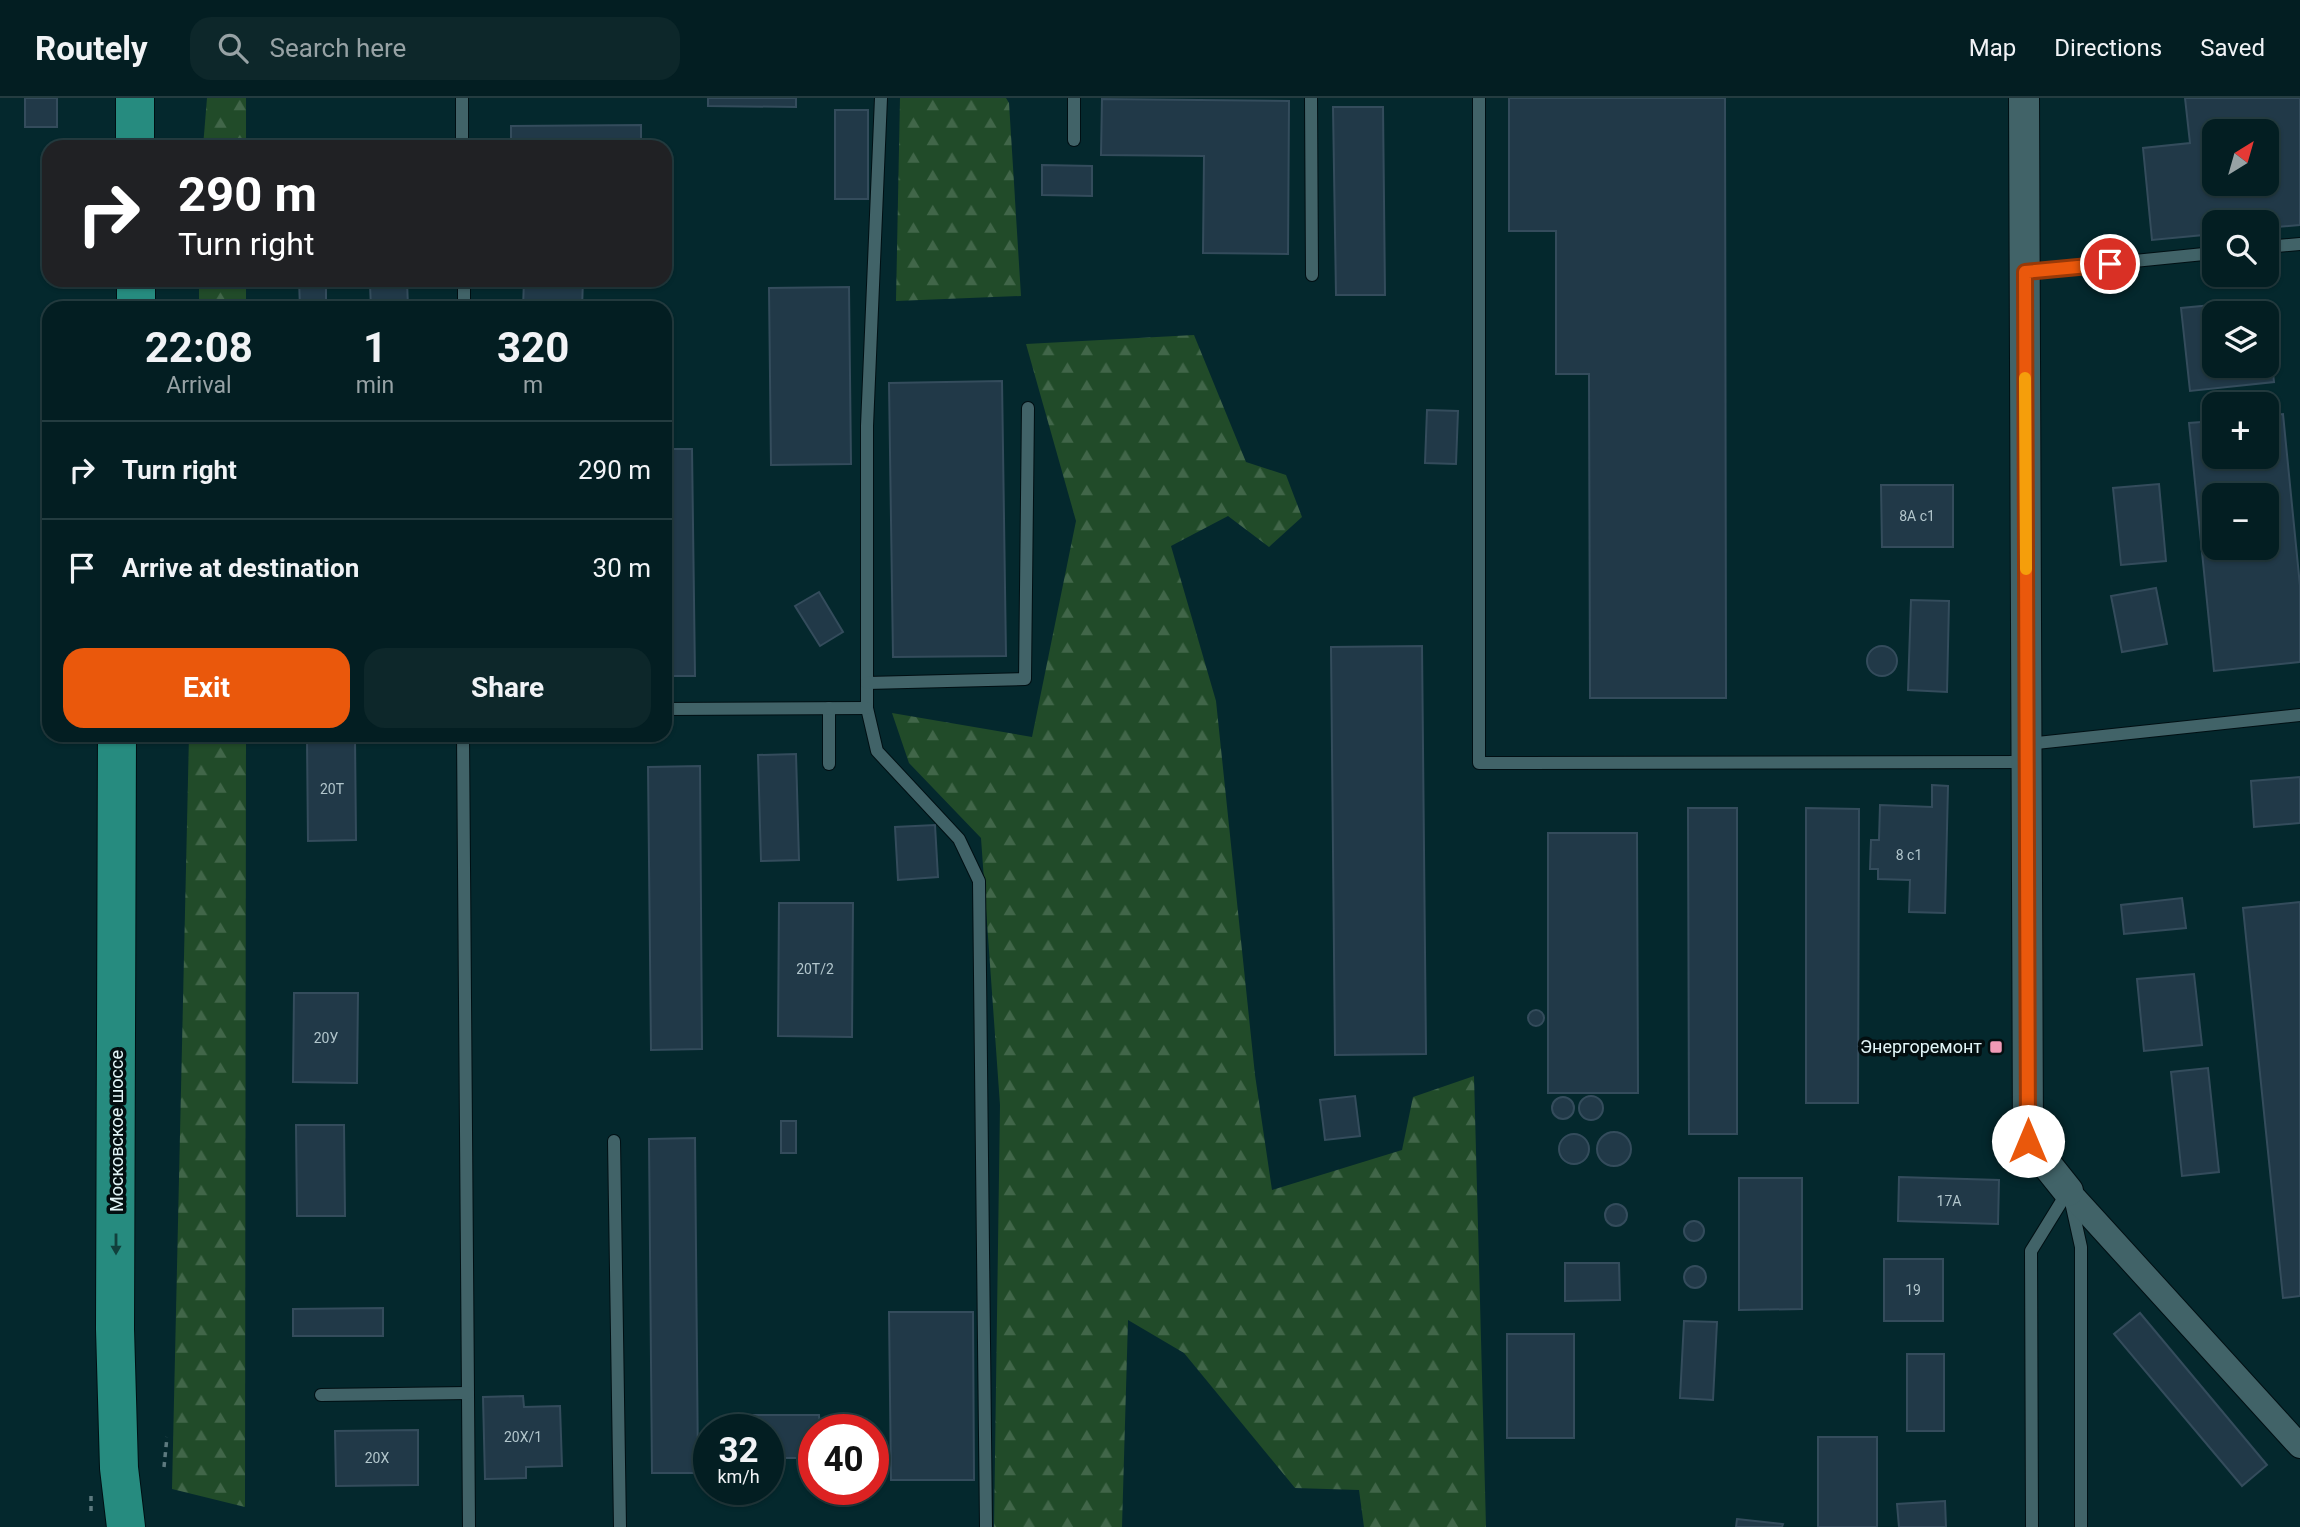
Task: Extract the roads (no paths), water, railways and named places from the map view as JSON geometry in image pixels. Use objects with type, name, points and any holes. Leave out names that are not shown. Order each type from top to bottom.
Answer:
[{"type":"main road","points":[[114,98],[114,140]]},
{"type":"main road","points":[[135,98],[135,140]]},
{"type":"main road","name":"Московское шоссе","points":[[117,742],[115,1329],[119,1468],[126,1527]]},
{"type":"main road","name":"Московское шоссе","points":[[136,1527],[141,1468],[139,742]]},
{"type":"street","points":[[2024,98],[2028,1141],[2068,1191],[2300,1446]]},
{"type":"lane","points":[[462,98],[462,140]]},
{"type":"lane","points":[[881,98],[867,426],[867,708],[877,751],[959,839],[979,881],[986,1527]]},
{"type":"lane","points":[[1074,98],[1074,140]]},
{"type":"lane","points":[[1311,98],[1312,275]]},
{"type":"lane","points":[[1479,98],[1479,763],[2027,753],[2300,715]]},
{"type":"lane","points":[[2279,246],[2300,244]]},
{"type":"lane","points":[[2025,272],[2202,254]]},
{"type":"lane","points":[[867,683],[1025,679],[1028,408]]},
{"type":"lane","points":[[829,708],[829,764]]},
{"type":"lane","points":[[672,709],[867,708]]},
{"type":"lane","points":[[463,742],[469,1527]]},
{"type":"lane","points":[[614,1141],[620,1527]]},
{"type":"lane","points":[[2032,1527],[2031,1251],[2068,1191]]},
{"type":"lane","points":[[2068,1191],[2081,1247],[2081,1527]]},
{"type":"lane","points":[[321,1395],[468,1393]]},
{"type":"place","name":"Энергоремонт","points":[[1996,1047]]}]
